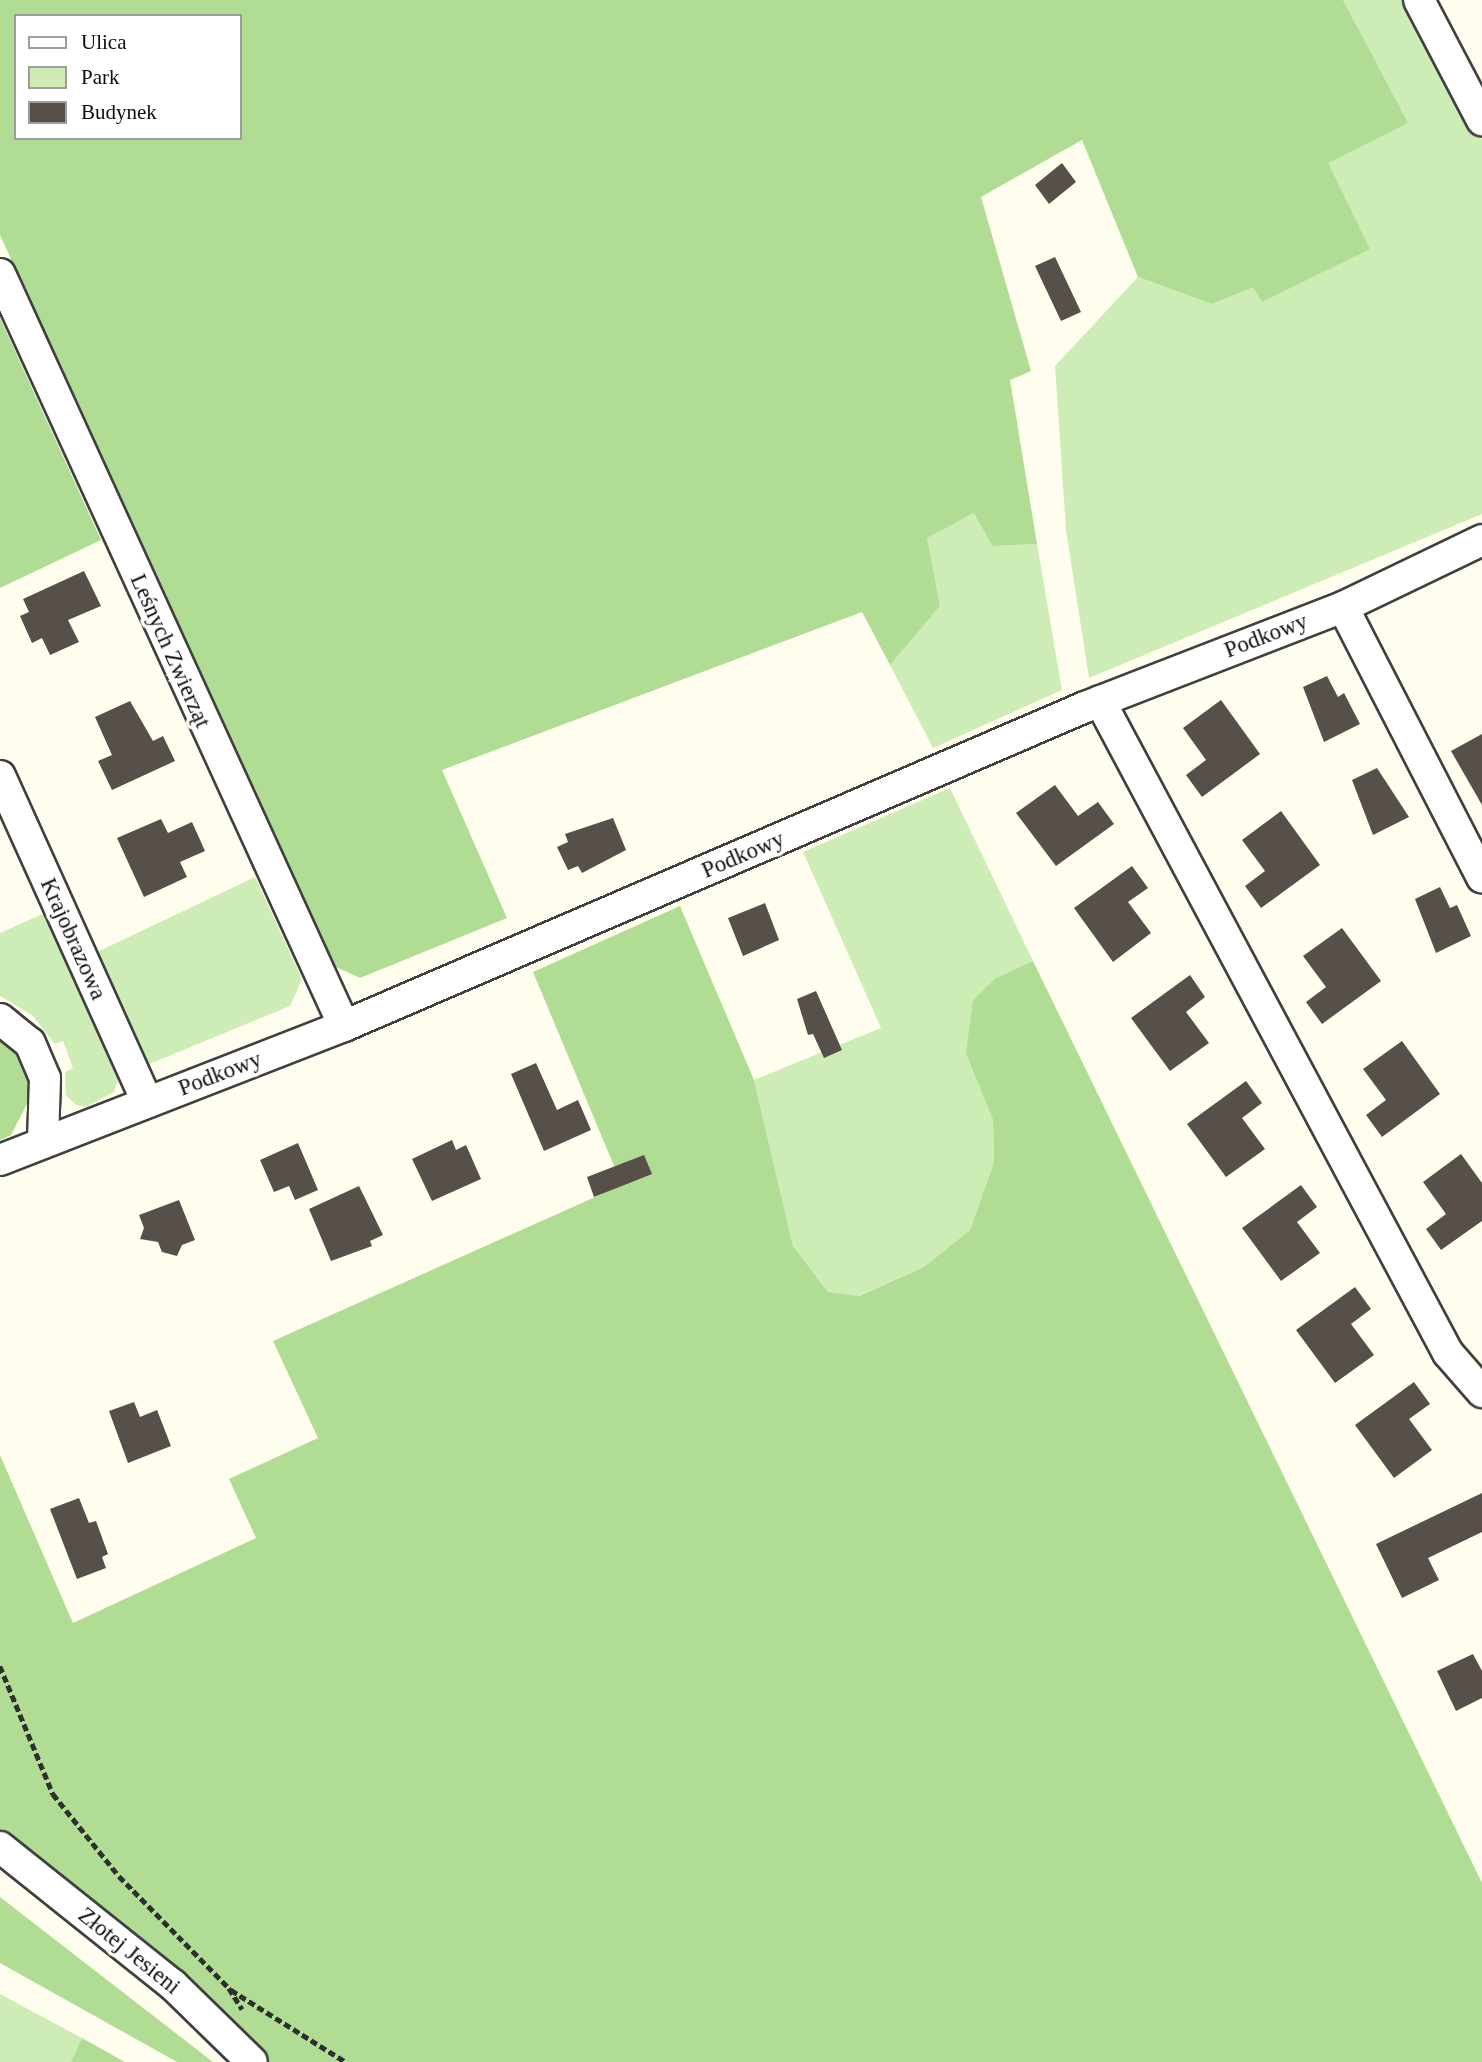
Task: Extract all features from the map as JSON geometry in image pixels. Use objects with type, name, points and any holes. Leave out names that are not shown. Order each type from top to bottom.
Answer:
[{"type":"street","points":[[1419,0],[1482,120]]},
{"type":"street","name":"Leśnych Zwierząt","points":[[0,274],[344,1026]]},
{"type":"street","name":"Podkowy","points":[[0,1160],[344,1026],[1100,701],[1343,607],[1482,540]]},
{"type":"street","points":[[1343,607],[1482,877]]},
{"type":"street","points":[[1100,701],[1448,1353],[1482,1392]]},
{"type":"street","name":"Krajobrazowa","points":[[0,776],[147,1102]]},
{"type":"street","points":[[0,1018],[30,1043],[45,1078],[43,1143]]},
{"type":"street","name":"Złotej Jesieni","points":[[0,1847],[173,1985],[252,2062]]},
{"type":"path","points":[[0,1665],[53,1794],[119,1876],[229,1988],[346,2062]]},
{"type":"path","points":[[229,1988],[248,2020]]},
{"type":"green space","points":[[0,0],[1343,0],[1408,123],[1328,163],[1370,249],[1262,302],[1253,287],[1212,304],[1138,277],[1082,140],[981,197],[1031,371],[1010,380],[1037,544],[992,546],[974,513],[927,538],[940,606],[890,665],[862,612],[442,770],[507,918],[360,978],[334,966],[0,235]]},
{"type":"green space","points":[[1343,0],[1408,0],[1482,140],[1482,514],[1089,678],[1066,530],[1055,366],[1138,277],[1212,304],[1253,286],[1262,302],[1327,163],[1407,123]]},
{"type":"green space","points":[[0,318],[101,540],[0,588]]},
{"type":"green space","points":[[974,513],[992,546],[1037,544],[1062,690],[933,748],[890,665],[940,606],[926,538]]},
{"type":"green space","points":[[950,788],[1033,961],[996,978],[966,1054],[993,1120],[994,1162],[970,1230],[924,1267],[858,1296],[828,1292],[793,1246],[754,1080],[881,1028],[803,852]]},
{"type":"green space","points":[[255,877],[302,979],[290,1006],[142,1067],[93,954]]},
{"type":"green space","points":[[680,906],[754,1080],[793,1246],[828,1292],[859,1296],[924,1267],[970,1230],[994,1162],[993,1120],[966,1054],[973,1000],[996,978],[1033,961],[1482,1883],[1482,2062],[267,2062],[0,1835],[0,1455],[73,1623],[256,1538],[229,1479],[318,1438],[273,1341],[622,1185],[533,972]]},
{"type":"green space","points":[[47,912],[120,1072],[114,1092],[86,1107],[76,1105],[66,1095],[65,1072],[73,1068],[63,1041],[55,1044],[32,1015],[0,996],[0,933]]},
{"type":"green space","points":[[0,1041],[19,1055],[30,1079],[30,1098],[11,1135],[0,1140]]},
{"type":"green space","points":[[0,1897],[213,2062],[177,2062],[0,1963]]},
{"type":"green space","points":[[0,1994],[82,2038],[71,2062],[0,2062]]},
{"type":"green space","points":[[82,2038],[125,2062],[71,2062]]},
{"type":"building","points":[[1062,163],[1076,182],[1049,204],[1035,185]]},
{"type":"building","points":[[1055,257],[1081,312],[1061,321],[1035,266]]},
{"type":"building","points":[[84,571],[101,606],[68,620],[79,642],[50,655],[42,638],[32,643],[20,616],[29,612],[23,599]]},
{"type":"building","points":[[1327,676],[1338,697],[1344,693],[1360,724],[1324,742],[1303,687]]},
{"type":"building","points":[[1221,700],[1260,754],[1202,797],[1186,775],[1206,760],[1183,728]]},
{"type":"building","points":[[130,701],[153,741],[163,736],[175,761],[112,790],[98,761],[112,755],[95,717]]},
{"type":"building","points":[[1482,734],[1482,805],[1451,751]]},
{"type":"building","points":[[1377,768],[1409,817],[1373,835],[1352,780]]},
{"type":"building","points":[[1055,785],[1078,816],[1098,802],[1114,824],[1056,866],[1016,813]]},
{"type":"building","points":[[1281,811],[1320,865],[1261,908],[1245,886],[1265,871],[1242,840]]},
{"type":"building","points":[[613,818],[626,850],[582,873],[578,866],[568,870],[557,847],[568,842],[565,834]]},
{"type":"building","points":[[161,819],[168,833],[192,822],[205,851],[180,862],[187,877],[144,897],[117,838]]},
{"type":"building","points":[[1132,866],[1148,888],[1128,902],[1151,933],[1113,962],[1074,908]]},
{"type":"building","points":[[1440,887],[1450,908],[1457,905],[1471,936],[1436,953],[1415,899]]},
{"type":"building","points":[[765,903],[779,940],[743,956],[728,918]]},
{"type":"building","points":[[1342,928],[1381,981],[1322,1024],[1306,1002],[1326,987],[1303,956]]},
{"type":"building","points":[[1190,975],[1205,997],[1186,1012],[1209,1043],[1170,1071],[1131,1018]]},
{"type":"building","points":[[816,991],[842,1050],[824,1058],[813,1034],[808,1035],[797,999]]},
{"type":"building","points":[[1402,1041],[1440,1094],[1382,1137],[1366,1115],[1386,1100],[1363,1069]]},
{"type":"building","points":[[536,1063],[557,1110],[578,1100],[591,1130],[544,1151],[511,1074]]},
{"type":"building","points":[[1246,1081],[1262,1103],[1242,1118],[1265,1149],[1226,1177],[1187,1124]]},
{"type":"building","points":[[452,1140],[456,1150],[466,1145],[481,1179],[432,1201],[412,1159]]},
{"type":"building","points":[[298,1143],[318,1190],[295,1200],[289,1186],[274,1192],[260,1160]]},
{"type":"building","points":[[1461,1154],[1482,1183],[1482,1221],[1441,1250],[1426,1229],[1446,1214],[1423,1182]]},
{"type":"building","points":[[644,1155],[652,1174],[594,1197],[587,1177]]},
{"type":"building","points":[[1301,1185],[1317,1207],[1297,1222],[1320,1253],[1281,1281],[1242,1228]]},
{"type":"building","points":[[359,1186],[383,1235],[370,1241],[372,1246],[331,1261],[309,1209]]},
{"type":"building","points":[[179,1200],[195,1240],[182,1245],[177,1256],[162,1252],[158,1242],[140,1239],[144,1228],[139,1215]]},
{"type":"building","points":[[1355,1287],[1371,1309],[1351,1324],[1374,1355],[1335,1383],[1296,1330]]},
{"type":"building","points":[[1414,1382],[1430,1404],[1409,1419],[1432,1450],[1394,1478],[1355,1425]]},
{"type":"building","points":[[134,1402],[140,1417],[157,1410],[171,1446],[128,1463],[109,1411]]},
{"type":"building","points":[[1482,1493],[1482,1532],[1428,1558],[1439,1580],[1402,1598],[1376,1544]]},
{"type":"building","points":[[79,1498],[89,1523],[96,1521],[108,1554],[102,1557],[106,1568],[77,1579],[50,1509]]},
{"type":"building","points":[[1473,1654],[1482,1671],[1482,1698],[1456,1711],[1437,1671]]}]
